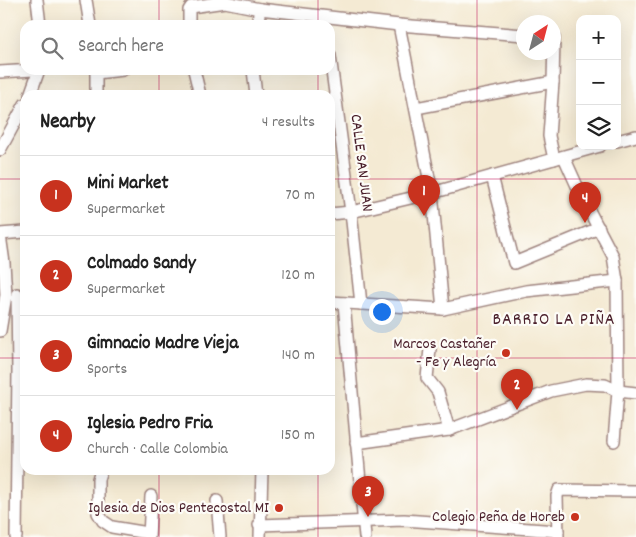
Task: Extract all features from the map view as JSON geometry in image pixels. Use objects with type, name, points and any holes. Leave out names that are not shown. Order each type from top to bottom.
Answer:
[{"type":"street","points":[[37,0],[39,20]]},
{"type":"street","points":[[86,0],[89,20]]},
{"type":"street","points":[[189,20],[188,10],[192,4],[225,1],[327,20]]},
{"type":"street","points":[[258,20],[260,9]]},
{"type":"street","points":[[335,21],[516,34]]},
{"type":"street","points":[[399,25],[432,193],[443,309]]},
{"type":"street","points":[[554,60],[549,136],[559,158],[613,256],[617,281],[618,391],[614,441]]},
{"type":"street","points":[[0,72],[20,71]]},
{"type":"street","points":[[32,90],[37,75]]},
{"type":"street","points":[[96,75],[96,90]]},
{"type":"street","points":[[195,75],[199,90]]},
{"type":"street","points":[[254,75],[255,90]]},
{"type":"street","name":"CALLE SAN JUAN","points":[[333,75],[335,90]]},
{"type":"street","points":[[416,108],[553,82]]},
{"type":"street","name":"CALLE SAN JUAN","points":[[335,93],[361,304]]},
{"type":"street","points":[[0,150],[20,113]]},
{"type":"street","points":[[621,140],[636,136]]},
{"type":"street","points":[[335,214],[351,212],[432,193],[586,150]]},
{"type":"street","points":[[492,176],[514,263],[599,228]]},
{"type":"street","points":[[16,537],[18,371],[16,295],[4,263],[0,235],[20,233]]},
{"type":"street","points":[[335,302],[443,309],[526,292],[617,281]]},
{"type":"street","points":[[0,331],[16,295]]},
{"type":"street","points":[[344,303],[365,537]]},
{"type":"street","points":[[430,349],[427,378],[438,392],[449,430]]},
{"type":"street","points":[[356,443],[449,430],[539,390],[551,391],[586,384],[605,385],[618,391],[636,393]]},
{"type":"street","points":[[99,475],[98,513],[103,521],[112,527],[149,535],[151,496]]},
{"type":"street","points":[[260,537],[262,475]]},
{"type":"street","points":[[259,524],[404,520],[558,534],[558,495],[560,490],[636,491]]},
{"type":"street","points":[[217,501],[220,537]]},
{"type":"place","name":"Mini Market","points":[[424,216]]},
{"type":"place","name":"Iglesia Pedro Fria","points":[[585,223]]},
{"type":"place","name":"Marcos Castañer - Fe y Alegría","points":[[506,353]]},
{"type":"place","name":"Colmado Sandy","points":[[517,410]]},
{"type":"place","name":"Iglesia de Dios Pentecostal MI","points":[[279,508]]},
{"type":"place","name":"Gimnacio Madre Vieja","points":[[368,517]]},
{"type":"place","name":"Colegio Peña de Horeb","points":[[575,517]]},
{"type":"district","name":"BARRIO LA PIÑA","points":[[554,320]]}]
